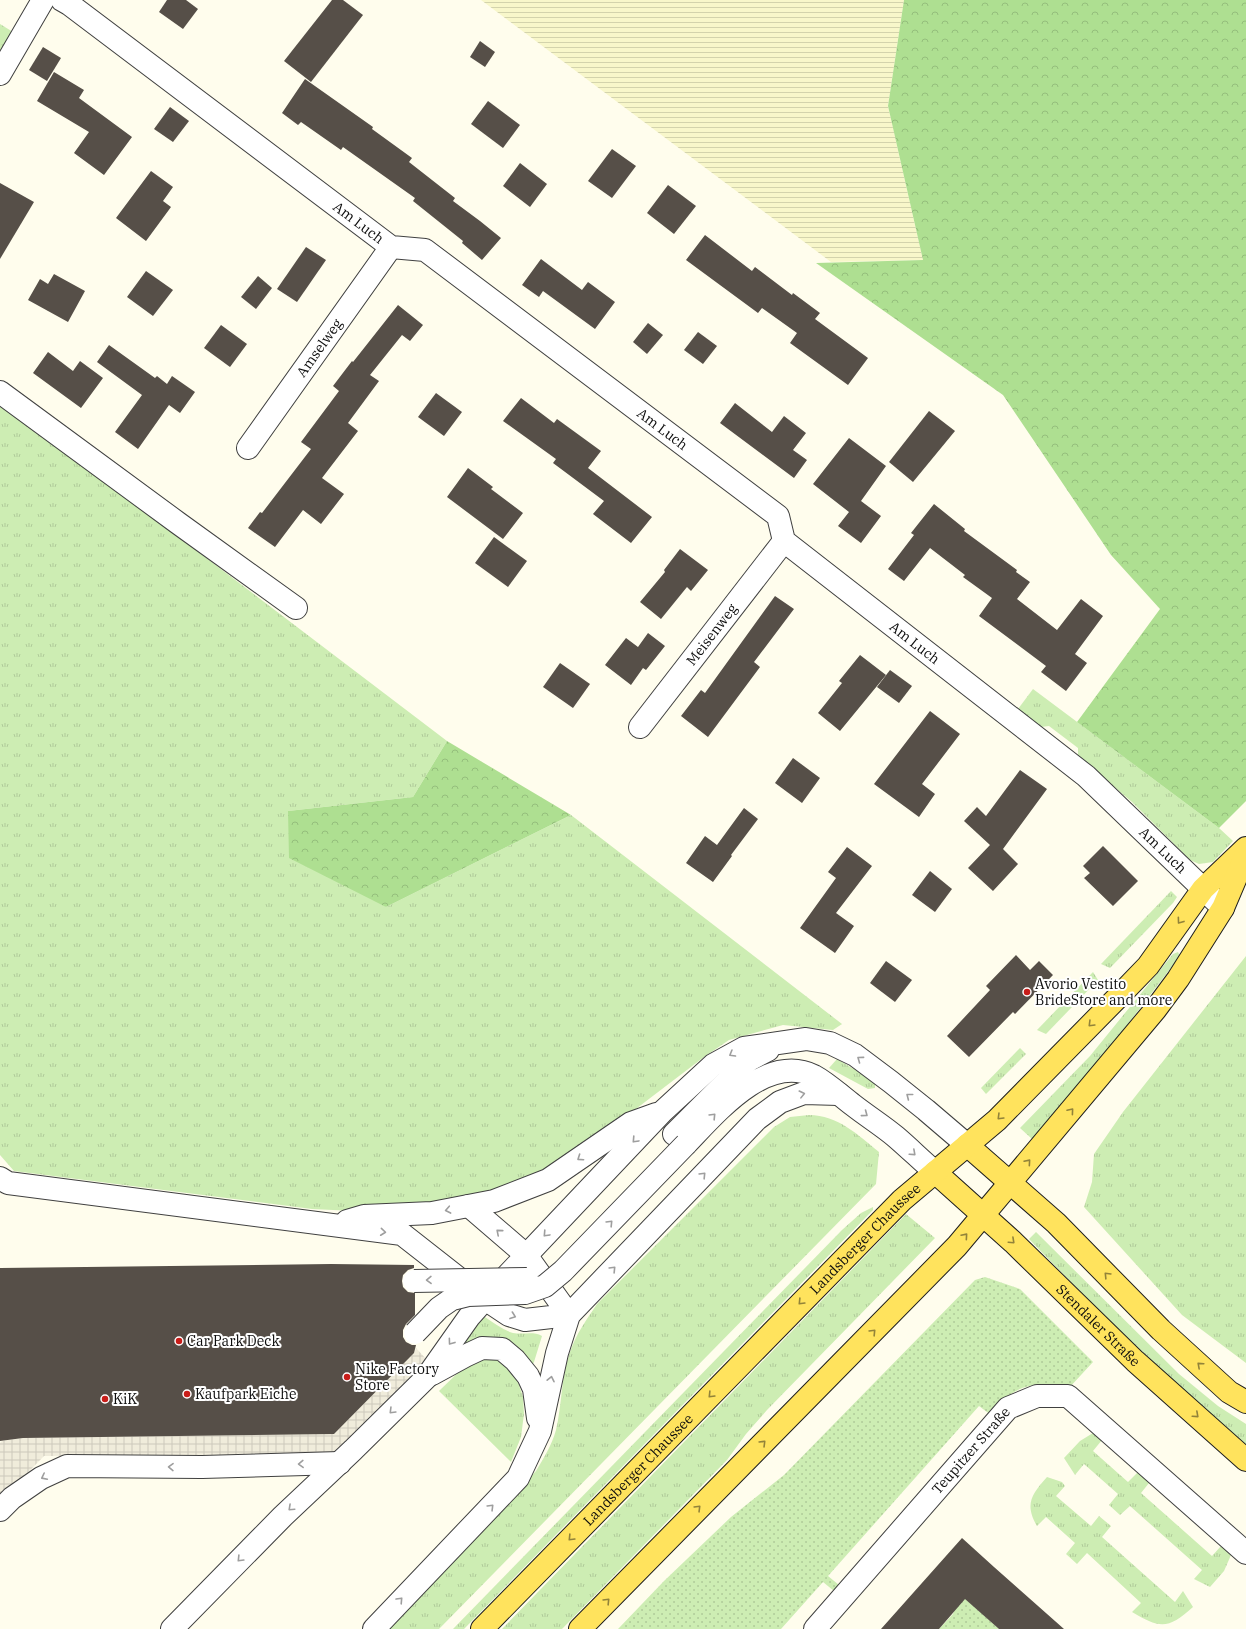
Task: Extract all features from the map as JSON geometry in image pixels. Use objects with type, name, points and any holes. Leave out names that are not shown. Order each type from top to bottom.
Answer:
[{"type":"main road","name":"Landsberger Chaussee","points":[[482,1629],[897,1205],[935,1172],[975,1152],[997,1120],[1148,966],[1203,889],[1246,848]]},
{"type":"main road","points":[[580,1629],[957,1246],[1011,1183],[1155,1010],[1189,962],[1223,908],[1246,852]]},
{"type":"main road","points":[[975,1152],[1056,1222],[1161,1330],[1229,1392],[1246,1402]]},
{"type":"main road","name":"Stendaler Straße","points":[[935,1172],[1013,1242],[1135,1361],[1246,1460]]},
{"type":"street","points":[[0,74],[43,0]]},
{"type":"street","name":"Am Luch","points":[[62,0],[88,17],[391,247],[425,250],[778,516],[784,541],[1086,776],[1223,908]]},
{"type":"street","name":"Amselweg","points":[[248,448],[391,247]]},
{"type":"street","points":[[0,392],[296,608]]},
{"type":"street","name":"Meisenweg","points":[[640,727],[784,541]]},
{"type":"street","points":[[172,1629],[283,1516],[340,1463],[426,1378],[469,1317],[485,1299],[662,1112],[713,1065],[744,1048],[783,1041],[806,1039],[830,1043],[855,1055],[926,1110],[975,1152]]},
{"type":"street","points":[[415,1332],[439,1308],[452,1299],[468,1296],[525,1293],[545,1286],[563,1271],[680,1139],[723,1084],[749,1060],[783,1041]]},
{"type":"street","points":[[414,1281],[527,1279],[553,1262],[680,1139],[748,1085],[774,1073],[795,1070],[813,1076],[896,1137],[935,1172]]},
{"type":"street","points":[[374,1629],[518,1478],[540,1431],[557,1353],[569,1315],[757,1119],[780,1102],[804,1093],[839,1094]]},
{"type":"street","points":[[330,1225],[364,1216],[432,1213],[494,1201],[548,1180],[631,1123],[662,1112]]},
{"type":"street","points":[[0,1178],[8,1183],[402,1234],[485,1299],[509,1315],[525,1320],[569,1315]]},
{"type":"street","points":[[469,1206],[526,1255],[569,1315]]},
{"type":"street","points":[[456,1276],[465,1288],[469,1308],[469,1317]]},
{"type":"street","points":[[426,1378],[482,1348],[502,1349],[516,1360],[528,1376],[534,1389],[540,1431]]},
{"type":"street","name":"Teupitzer Straße","points":[[815,1629],[1008,1408],[1037,1396],[1068,1396],[1246,1553]]},
{"type":"street","points":[[0,1510],[12,1498],[41,1478],[67,1466],[202,1467],[340,1463]]},
{"type":"green space","points":[[481,0],[904,0],[888,106],[923,260],[831,262]]},
{"type":"green space","points":[[904,0],[1246,0],[1246,801],[1219,828],[1077,722],[1160,609],[1111,555],[1003,395],[816,263],[923,260],[888,106]]},
{"type":"green space","points":[[0,24],[13,32],[0,53]]},
{"type":"green space","points":[[0,401],[447,741],[413,797],[288,811],[386,907],[571,815],[842,1024],[833,1030],[783,1025],[729,1040],[548,1173],[471,1201],[354,1211],[312,1209],[14,1171],[0,1155]]},
{"type":"green space","points":[[1033,689],[1219,828],[1233,841],[1213,862],[1199,864],[1190,860],[1132,802],[1078,756],[1078,748],[1049,726],[1041,727],[1018,709]]},
{"type":"green space","points":[[447,741],[571,815],[386,907],[289,858],[288,811],[413,797]]},
{"type":"green space","points":[[1171,891],[1177,897],[1173,903],[1110,968],[1101,964]]},
{"type":"green space","points":[[1178,952],[1180,956],[1121,1033],[1032,1139],[1020,1128],[1090,1056],[1173,954]]},
{"type":"green space","points":[[1246,956],[1246,1363],[1182,1315],[1084,1207],[1092,1182],[1094,1154],[1123,1112]]},
{"type":"green space","points":[[1093,972],[1098,980],[1046,1034],[1037,1030]]},
{"type":"green space","points":[[1020,1048],[1026,1054],[986,1094],[981,1088]]},
{"type":"green space","points":[[837,1059],[875,1084],[875,1088],[868,1089],[829,1068]]},
{"type":"green space","points":[[809,1115],[829,1118],[838,1122],[847,1127],[879,1152],[876,1184],[439,1629],[388,1629],[536,1471],[550,1446],[556,1430],[563,1381],[572,1345],[597,1304],[774,1127],[790,1117]]},
{"type":"green space","points":[[873,1207],[873,1210],[464,1629],[453,1629],[842,1230],[861,1213]]},
{"type":"green space","points":[[906,1214],[935,1238],[767,1410],[746,1434],[727,1460],[562,1629],[502,1629]]},
{"type":"green space","points":[[1036,1232],[1179,1374],[1218,1406],[1246,1424],[1246,1447],[1135,1345],[1055,1266],[1029,1239]]},
{"type":"green space","points":[[985,1277],[1020,1289],[1093,1362],[1069,1388],[1053,1384],[1029,1386],[1014,1392],[1007,1397],[991,1415],[979,1406],[828,1576],[839,1585],[834,1591],[823,1582],[781,1629],[618,1629],[664,1581],[731,1517],[784,1475],[975,1280]]},
{"type":"green space","points":[[485,1317],[509,1332],[542,1336],[534,1362],[530,1369],[522,1356],[457,1354],[479,1322]]},
{"type":"green space","points":[[493,1356],[514,1370],[523,1397],[524,1414],[521,1437],[511,1462],[439,1391],[468,1363]]},
{"type":"green space","points":[[1093,1433],[1102,1440],[1093,1451],[1128,1482],[1138,1472],[1149,1483],[1141,1493],[1212,1556],[1221,1546],[1231,1555],[1224,1571],[1210,1587],[1194,1579],[1202,1570],[1130,1506],[1120,1515],[1109,1505],[1118,1494],[1084,1464],[1075,1475],[1064,1458],[1080,1441]]},
{"type":"green space","points":[[1047,1477],[1062,1482],[1065,1486],[1056,1496],[1091,1526],[1099,1516],[1111,1526],[1102,1537],[1175,1602],[1183,1591],[1193,1607],[1171,1623],[1157,1624],[1132,1612],[1141,1603],[1087,1553],[1077,1564],[1066,1554],[1075,1543],[1046,1517],[1037,1526],[1033,1518],[1030,1505],[1037,1489]]},
{"type":"green space","points":[[959,1593],[999,1629],[939,1629],[953,1614]]},
{"type":"shaded area","points":[[416,1348],[427,1360],[335,1455],[44,1456],[0,1501],[0,1443],[2,1441],[23,1438],[334,1434],[414,1353]]},
{"type":"building","points":[[167,0],[186,0],[198,9],[183,29],[159,12]]},
{"type":"building","points":[[332,0],[343,0],[363,15],[311,82],[284,61]]},
{"type":"building","points":[[480,41],[495,52],[485,67],[470,57]]},
{"type":"building","points":[[43,47],[61,58],[47,81],[29,70]]},
{"type":"building","points":[[54,72],[84,90],[79,98],[132,137],[104,175],[74,153],[89,132],[37,101]]},
{"type":"building","points":[[305,79],[373,127],[372,129],[412,158],[409,162],[455,198],[453,201],[501,238],[482,260],[462,243],[463,241],[413,201],[415,198],[343,147],[341,150],[301,122],[298,125],[282,113]]},
{"type":"building","points":[[488,101],[520,125],[503,148],[471,124]]},
{"type":"building","points":[[170,107],[189,121],[173,142],[154,129]]},
{"type":"building","points":[[612,149],[636,166],[612,198],[588,181]]},
{"type":"building","points":[[520,163],[547,184],[530,207],[503,186]]},
{"type":"building","points":[[151,171],[173,187],[163,201],[171,207],[146,241],[116,218]]},
{"type":"building","points":[[0,183],[34,202],[0,259]]},
{"type":"building","points":[[668,185],[696,206],[674,234],[647,213]]},
{"type":"building","points":[[705,235],[752,271],[755,267],[792,295],[793,293],[820,313],[815,319],[868,358],[848,385],[790,343],[797,333],[762,308],[758,313],[686,260]]},
{"type":"building","points":[[306,247],[326,260],[297,302],[277,289]]},
{"type":"building","points":[[541,259],[582,290],[588,282],[615,302],[595,329],[543,291],[539,297],[522,285]]},
{"type":"building","points":[[146,271],[173,290],[153,316],[127,297]]},
{"type":"building","points":[[54,274],[85,291],[68,322],[28,300],[40,279],[48,284]]},
{"type":"building","points":[[258,276],[272,288],[256,309],[241,297]]},
{"type":"building","points":[[398,305],[423,325],[410,341],[402,335],[370,375],[379,381],[348,423],[358,431],[322,478],[344,494],[321,524],[303,510],[275,547],[248,528],[260,512],[262,513],[311,449],[301,442],[339,391],[333,386]]},
{"type":"building","points":[[648,323],[663,335],[647,354],[633,342]]},
{"type":"building","points":[[221,325],[247,344],[230,367],[204,348]]},
{"type":"building","points":[[698,332],[717,346],[703,364],[684,350]]},
{"type":"building","points":[[109,345],[155,378],[157,376],[167,384],[172,376],[195,392],[180,413],[169,405],[138,449],[115,432],[142,395],[97,362]]},
{"type":"building","points":[[48,352],[73,371],[80,361],[103,378],[81,408],[33,373]]},
{"type":"building","points":[[436,393],[462,412],[444,436],[418,417]]},
{"type":"building","points":[[521,398],[554,423],[557,419],[601,451],[588,468],[652,517],[631,543],[593,514],[604,501],[553,463],[556,459],[503,421]]},
{"type":"building","points":[[735,403],[772,432],[784,416],[806,433],[793,450],[807,460],[794,478],[720,423]]},
{"type":"building","points":[[929,411],[955,431],[913,482],[889,462]]},
{"type":"building","points":[[849,438],[886,466],[861,501],[881,516],[861,543],[838,526],[849,512],[813,484]]},
{"type":"building","points":[[468,468],[493,487],[491,489],[523,513],[503,539],[447,497]]},
{"type":"building","points":[[934,504],[965,529],[964,531],[1017,570],[1016,572],[1030,582],[1017,599],[1057,630],[1081,599],[1103,616],[1075,654],[1087,663],[1066,691],[1041,672],[1046,666],[979,616],[992,598],[963,577],[965,575],[930,548],[904,581],[888,569],[914,535],[911,533]]},
{"type":"building","points":[[494,537],[527,561],[508,587],[475,563]]},
{"type":"building","points":[[680,549],[708,570],[691,591],[687,587],[661,619],[640,602],[665,572],[664,570]]},
{"type":"building","points":[[775,596],[794,609],[754,662],[760,667],[708,737],[681,716],[701,690],[705,693]]},
{"type":"building","points":[[648,633],[665,646],[646,670],[643,668],[631,685],[605,665],[626,638],[638,647]]},
{"type":"building","points":[[860,655],[886,675],[840,731],[818,713],[842,683],[839,681]]},
{"type":"building","points":[[560,663],[590,684],[573,708],[543,687]]},
{"type":"building","points":[[890,670],[912,686],[899,703],[877,687]]},
{"type":"building","points":[[930,711],[960,734],[922,784],[935,794],[919,817],[874,784]]},
{"type":"building","points":[[793,758],[820,778],[802,803],[775,783]]},
{"type":"building","points":[[1020,770],[1047,789],[1003,849],[1018,864],[993,891],[968,868],[990,845],[964,821],[977,807],[986,816]]},
{"type":"building","points":[[744,808],[758,819],[713,882],[686,863],[705,836],[717,845]]},
{"type":"building","points":[[1103,846],[1138,881],[1113,906],[1084,878],[1090,873],[1083,866]]},
{"type":"building","points":[[847,847],[872,866],[836,913],[854,926],[835,953],[800,928],[836,878],[828,872]]},
{"type":"building","points":[[930,871],[952,889],[935,912],[912,895]]},
{"type":"building","points":[[1016,955],[1030,970],[1039,961],[1053,975],[1015,1014],[1013,1012],[969,1057],[947,1036],[990,990],[986,986]]},
{"type":"building","points":[[886,961],[912,980],[895,1002],[870,983]]},
{"type":"building","name":"Kaufpark Eiche","points":[[331,1264],[414,1265],[414,1268],[408,1270],[403,1275],[402,1281],[403,1287],[408,1292],[415,1293],[415,1315],[406,1324],[403,1330],[403,1337],[406,1342],[416,1345],[414,1353],[334,1434],[23,1438],[0,1441],[0,1268]]},
{"type":"building","points":[[962,1538],[1064,1629],[999,1629],[965,1599],[939,1629],[881,1629]]},
{"type":"place","name":"Avorio Vestito BrideStore and more","points":[[1027,992]]},
{"type":"place","name":"Car Park Deck","points":[[179,1341]]},
{"type":"place","name":"Nike Factory Store","points":[[347,1377]]},
{"type":"place","name":"Kaufpark Eiche","points":[[187,1394]]},
{"type":"place","name":"KiK","points":[[105,1399]]}]
